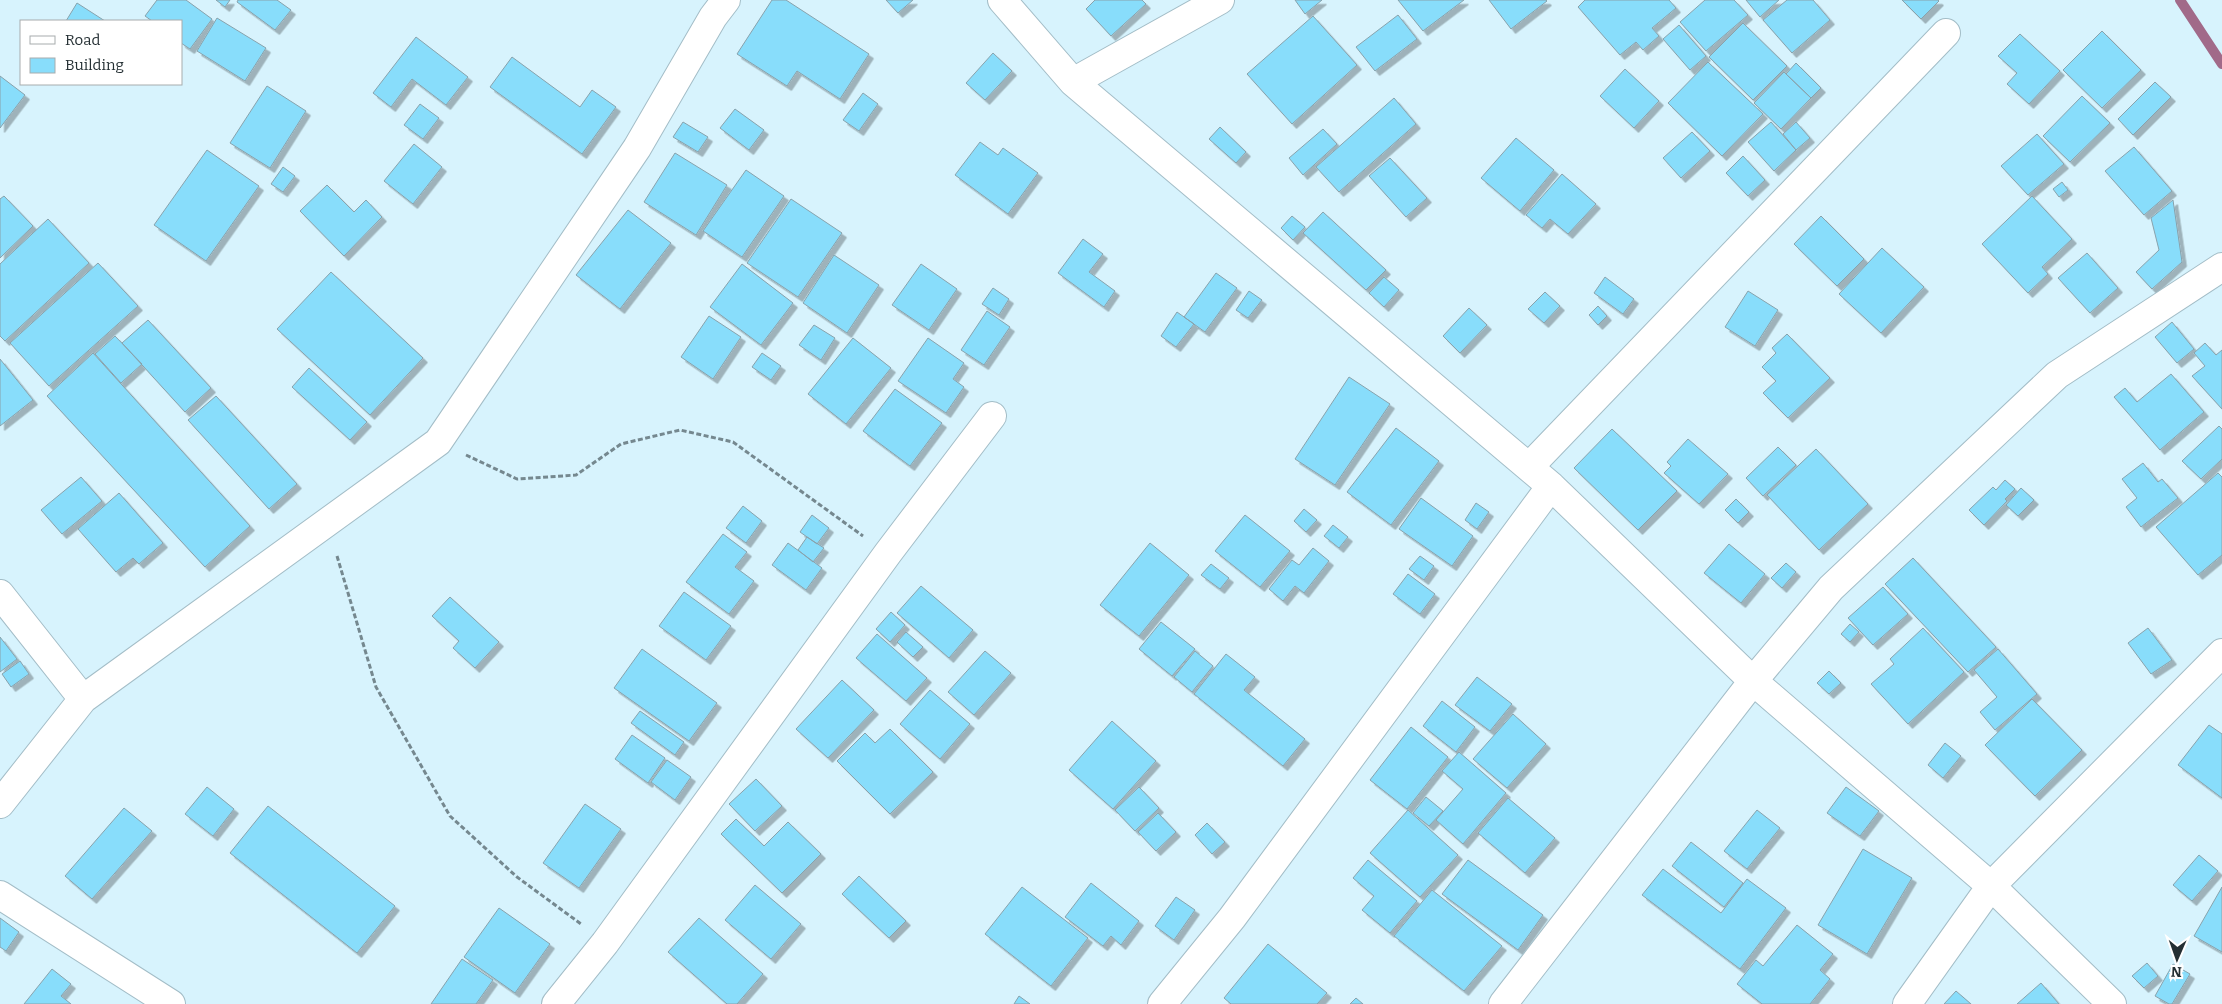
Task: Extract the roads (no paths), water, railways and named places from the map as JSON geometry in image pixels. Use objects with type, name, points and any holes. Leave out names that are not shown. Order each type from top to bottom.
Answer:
[{"type":"street","points":[[0,804],[83,699],[438,442],[637,148],[713,18],[726,0]]},
{"type":"street","points":[[1002,0],[1073,82],[1551,486],[1753,682],[1991,886],[2112,1004]]},
{"type":"street","points":[[1073,82],[1220,0]]},
{"type":"street","points":[[1528,467],[1946,33]]},
{"type":"street","points":[[1503,1004],[1753,682],[1831,588],[2057,375],[2222,267]]},
{"type":"street","points":[[556,1004],[605,943],[888,554],[992,416]]},
{"type":"street","points":[[1162,1004],[1232,918],[1551,486]]},
{"type":"street","points":[[0,594],[83,699]]},
{"type":"street","points":[[1907,1004],[1991,886],[2222,653]]},
{"type":"street","points":[[0,895],[171,1004]]},
{"type":"waterway","points":[[2180,0],[2222,64]]}]
